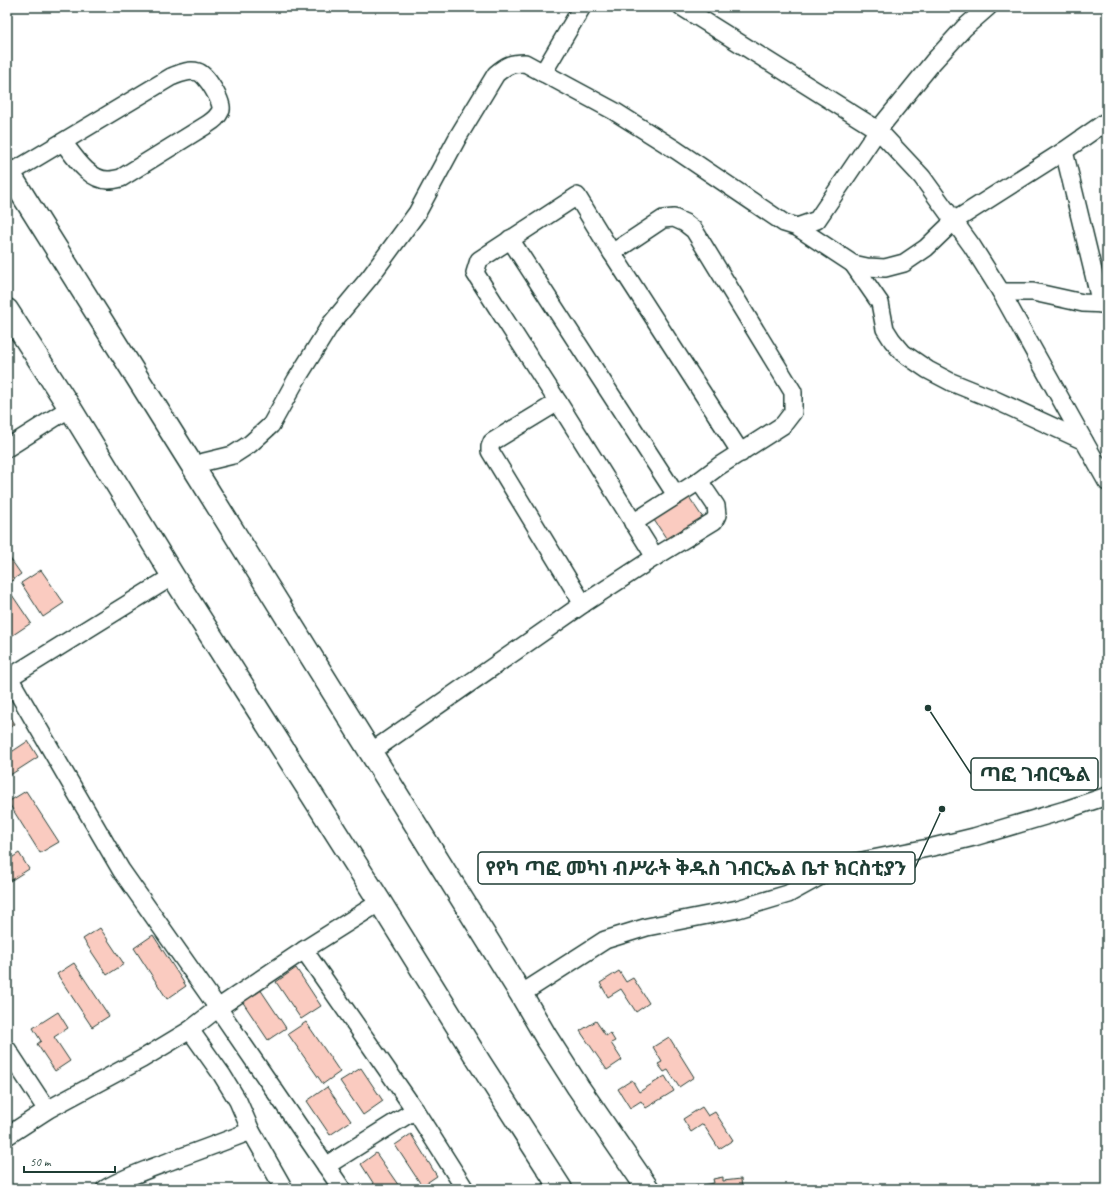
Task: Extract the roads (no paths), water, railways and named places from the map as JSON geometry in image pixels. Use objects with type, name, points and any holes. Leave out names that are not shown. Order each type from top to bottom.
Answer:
[{"type":"highway","points":[[8,172],[371,752],[546,1037],[648,1189]]},
{"type":"highway","points":[[7,310],[70,408],[173,576],[561,1189]]},
{"type":"street","points":[[543,72],[582,7]]},
{"type":"street","points":[[682,7],[878,130],[922,177],[972,246],[1001,292],[1107,482]]},
{"type":"street","points":[[797,227],[817,220],[878,130],[933,62],[964,28],[988,7]]},
{"type":"street","points":[[192,465],[233,455],[250,444],[271,425],[296,380],[331,324],[370,277],[417,213],[459,135],[496,74],[513,63],[525,63],[614,111],[676,150],[784,224],[797,227],[852,264],[880,303],[885,329],[892,340],[903,352],[928,370],[951,382],[993,399],[1084,441]]},
{"type":"street","points":[[8,172],[63,142],[182,72],[200,72],[205,77],[220,101],[221,109],[217,117],[208,124],[121,178],[109,180],[98,179],[83,168],[63,142]]},
{"type":"street","points":[[852,264],[885,268],[904,263],[926,248],[954,221],[1064,151],[1107,121]]},
{"type":"street","points":[[1001,292],[1033,292],[1083,303],[1104,304],[1064,151]]},
{"type":"street","points":[[655,557],[475,273],[479,260],[577,196],[741,453]]},
{"type":"street","points":[[612,252],[663,219],[674,218],[685,223],[694,230],[793,392],[793,412],[783,424],[699,481],[633,523]]},
{"type":"street","points":[[510,239],[676,495]]},
{"type":"street","points":[[558,402],[492,442],[490,451],[583,604]]},
{"type":"street","points":[[7,448],[70,408]]},
{"type":"street","points":[[371,752],[583,604],[714,521],[717,515],[716,506],[699,481]]},
{"type":"street","points":[[173,576],[8,677],[125,875],[342,1189]]},
{"type":"street","points":[[521,994],[606,940],[647,927],[738,909],[788,894],[826,873],[857,862],[933,848],[974,838],[1107,796]]},
{"type":"street","points":[[7,1136],[47,1110],[142,1059],[190,1030],[218,1008],[304,950],[380,902]]},
{"type":"street","points":[[304,950],[416,1110],[465,1189]]},
{"type":"street","points":[[190,1030],[222,1074],[238,1102],[251,1131],[284,1189]]},
{"type":"street","points":[[7,1049],[47,1110]]},
{"type":"street","points":[[326,1166],[416,1110]]},
{"type":"street","points":[[105,1189],[149,1168],[172,1161],[251,1131]]},
{"type":"place","name":"ጣፎ ገብርዔል","points":[[928,708]]},
{"type":"place","name":"የየካ ጣፎ መካነ ብሥራት ቅዱስ ገብርኤል ቤተ ክርስቲያን","points":[[942,809]]}]
